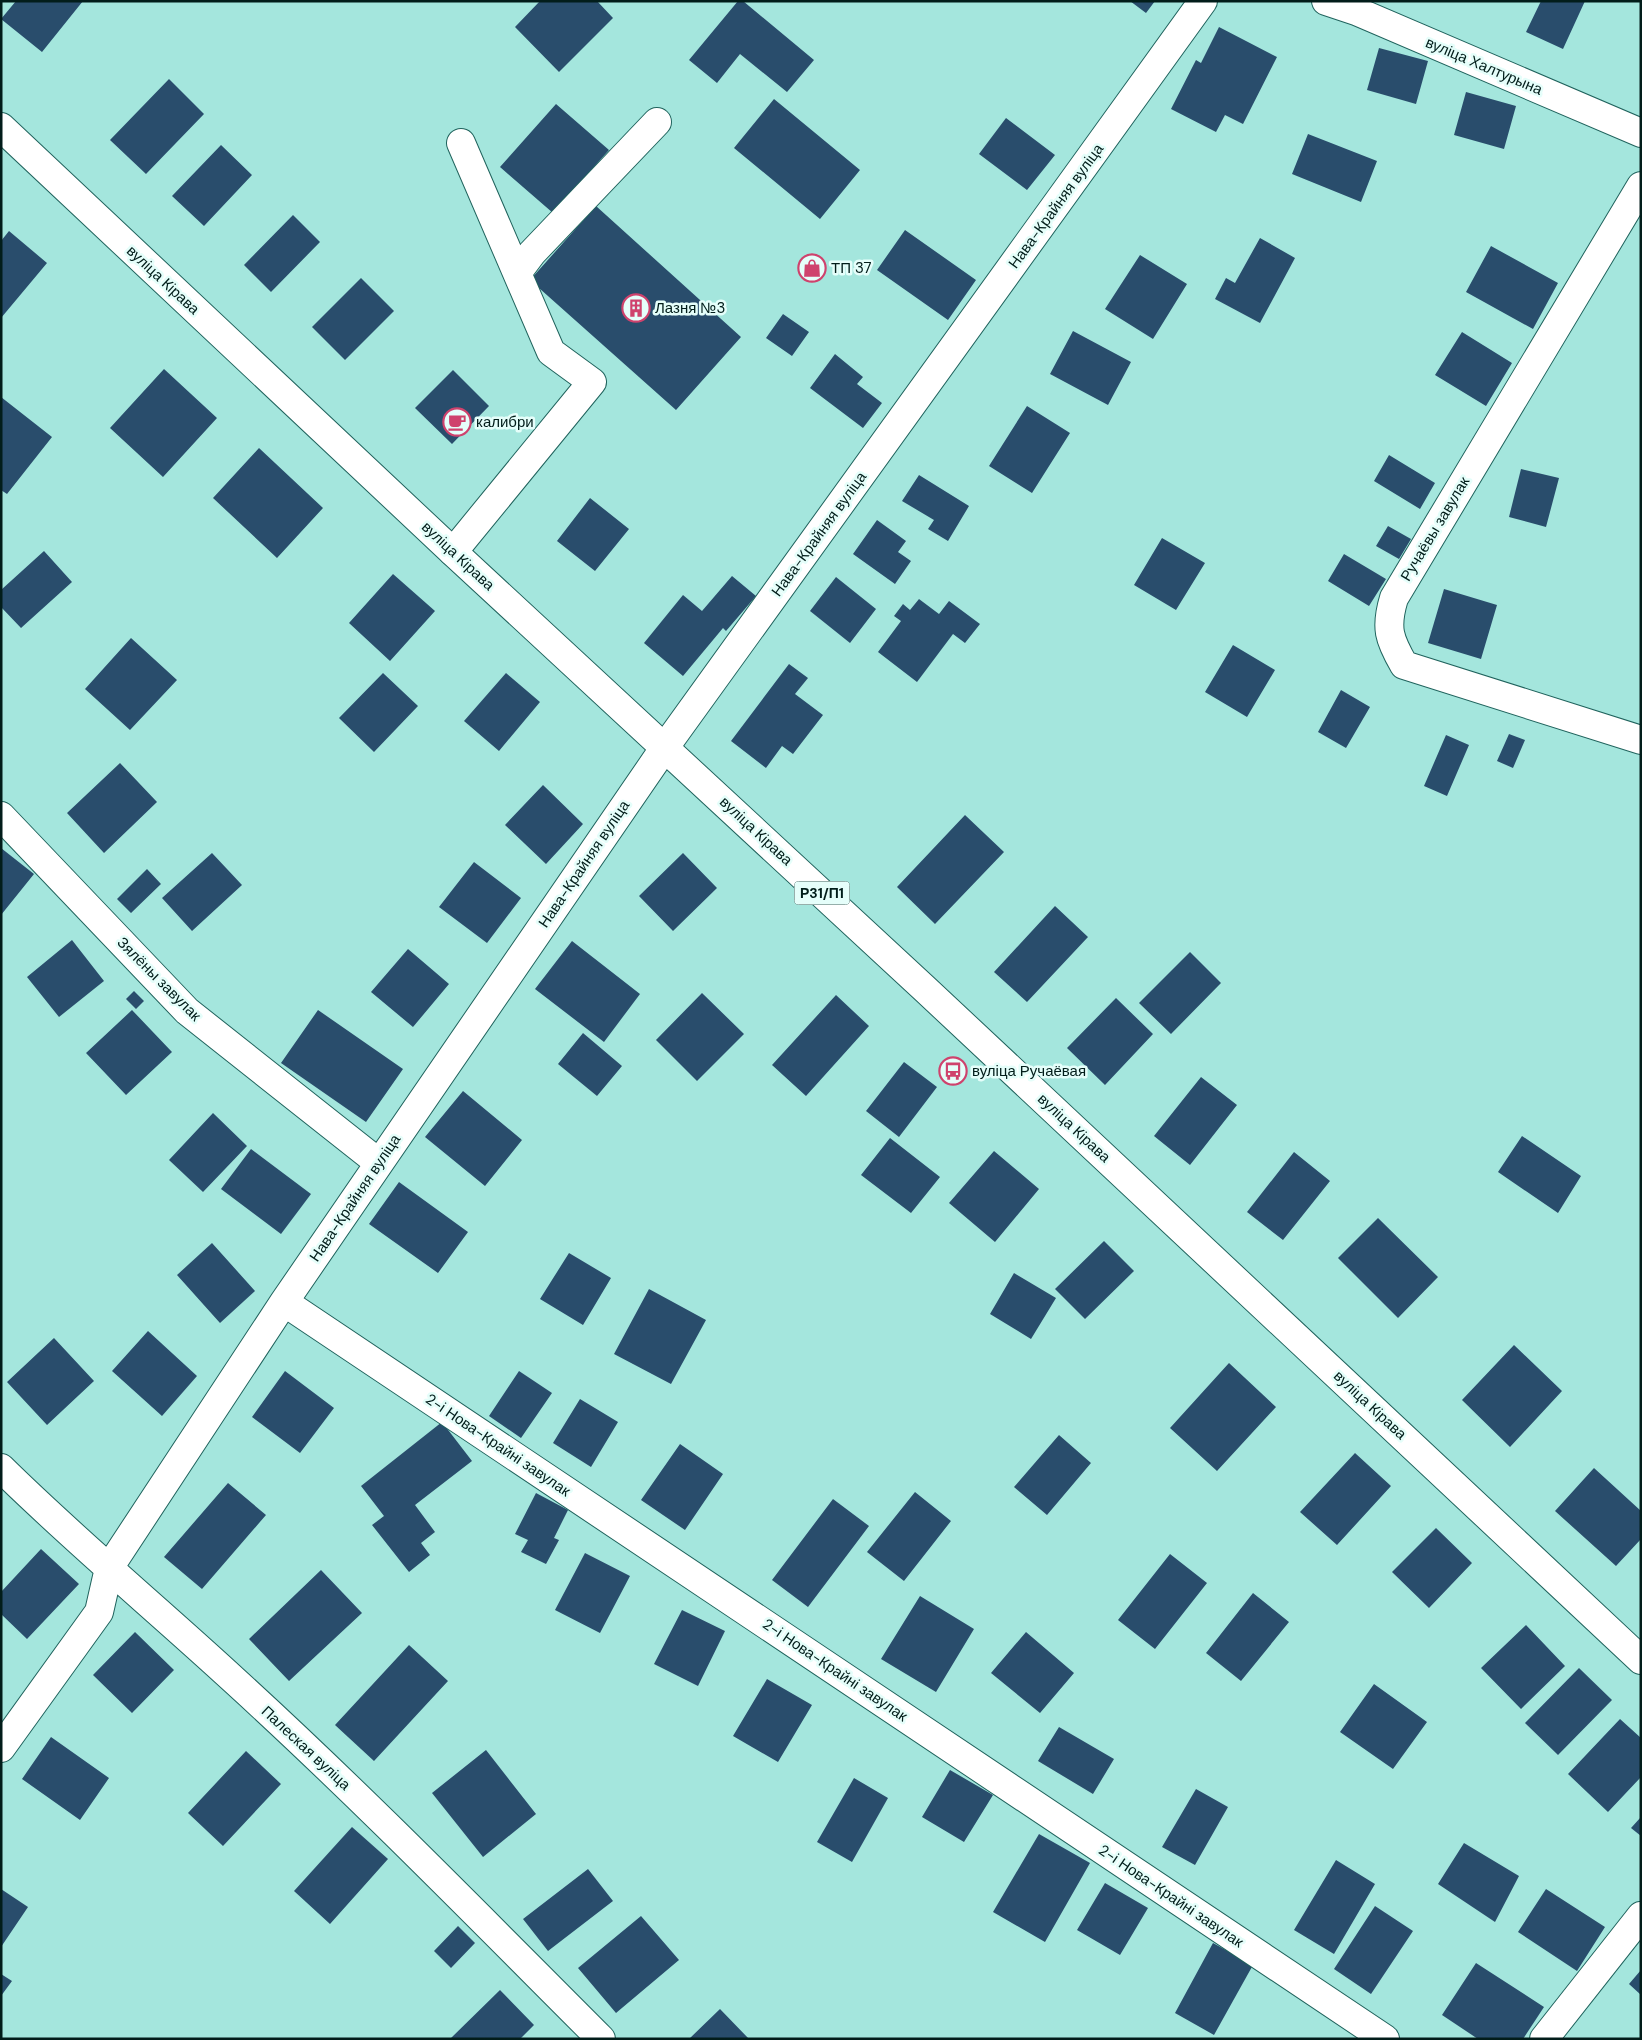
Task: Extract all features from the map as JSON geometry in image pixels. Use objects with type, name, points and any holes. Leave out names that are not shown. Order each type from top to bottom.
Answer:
[{"type":"street","name":"Нава-Крайняя вуліца","points":[[1,1748],[99,1612],[109,1568],[284,1302],[665,747],[1203,1]]},
{"type":"street","name":"вуліца Халтурына","points":[[1326,1],[1356,10],[1641,133]]},
{"type":"street","points":[[517,273],[532,252],[657,122]]},
{"type":"street","name":"вуліца Кірава","points":[[1,127],[453,552],[665,747],[1641,1660]]},
{"type":"street","points":[[453,552],[592,382],[551,352],[461,143]]},
{"type":"street","name":"Ручаёвы завулак","points":[[1641,186],[1394,598],[1389,615],[1388,631],[1393,646],[1404,665],[1641,740]]},
{"type":"street","name":"Зялёны завулак","points":[[1,816],[188,1010],[379,1163]]},
{"type":"street","name":"2-і Нова-Крайні завулак","points":[[284,1302],[1385,2039]]},
{"type":"street","name":"Палеская вуліца","points":[[1,1468],[109,1568],[235,1680],[361,1800],[601,2039]]},
{"type":"street","points":[[1544,2039],[1641,1916]]},
{"type":"building","points":[[16,1],[83,1],[42,52],[1,19]]},
{"type":"building","points":[[540,1],[597,1],[613,18],[559,72],[515,27]]},
{"type":"building","points":[[738,1],[743,1],[814,60],[787,92],[740,54],[717,83],[689,60]]},
{"type":"building","points":[[1130,1],[1155,1],[1146,13]]},
{"type":"building","points":[[1541,1],[1585,1],[1563,49],[1526,32]]},
{"type":"building","points":[[1219,27],[1277,57],[1243,124],[1225,115],[1216,132],[1171,109],[1196,60],[1201,63]]},
{"type":"building","points":[[1379,48],[1428,61],[1416,104],[1367,90]]},
{"type":"building","points":[[169,79],[204,114],[146,174],[110,140]]},
{"type":"building","points":[[1466,92],[1516,106],[1504,149],[1454,135]]},
{"type":"building","points":[[774,99],[860,170],[820,219],[734,148]]},
{"type":"building","points":[[556,104],[609,150],[553,213],[500,167]]},
{"type":"building","points":[[1006,118],[1055,155],[1027,190],[979,154]]},
{"type":"building","points":[[1308,134],[1377,161],[1361,202],[1292,174]]},
{"type":"building","points":[[221,145],[252,175],[204,226],[172,196]]},
{"type":"building","name":"Лазня №3","points":[[596,206],[741,337],[676,410],[530,280]]},
{"type":"building","points":[[293,215],[320,242],[271,292],[244,265]]},
{"type":"building","points":[[905,230],[976,280],[948,320],[877,270]]},
{"type":"building","points":[[9,231],[47,263],[1,318],[1,241]]},
{"type":"building","points":[[1260,238],[1295,258],[1260,323],[1215,299],[1226,278],[1235,283]]},
{"type":"building","points":[[1491,246],[1558,283],[1533,329],[1466,292]]},
{"type":"building","points":[[1140,255],[1187,284],[1153,339],[1105,309]]},
{"type":"building","points":[[361,278],[394,311],[345,360],[312,327]]},
{"type":"building","points":[[783,314],[809,332],[792,356],[766,338]]},
{"type":"building","points":[[1073,331],[1131,362],[1108,405],[1050,374]]},
{"type":"building","points":[[1462,332],[1512,363],[1486,406],[1435,375]]},
{"type":"building","points":[[835,354],[863,377],[857,384],[882,403],[863,428],[810,388]]},
{"type":"building","points":[[164,369],[217,418],[163,477],[110,428]]},
{"type":"building","points":[[453,370],[489,406],[452,444],[415,408]]},
{"type":"building","points":[[1,397],[52,437],[7,494],[1,490]]},
{"type":"building","points":[[1027,406],[1070,433],[1032,493],[989,466]]},
{"type":"building","points":[[259,448],[323,508],[277,558],[213,498]]},
{"type":"building","points":[[1389,455],[1435,483],[1420,509],[1374,481]]},
{"type":"building","points":[[1521,469],[1559,478],[1546,527],[1509,517]]},
{"type":"building","points":[[919,475],[969,506],[948,541],[928,529],[934,520],[902,501]]},
{"type":"building","points":[[590,498],[629,529],[595,571],[557,541]]},
{"type":"building","points":[[877,520],[906,541],[898,552],[911,561],[895,584],[853,554]]},
{"type":"building","points":[[1388,526],[1411,539],[1399,559],[1376,546]]},
{"type":"building","points":[[1162,538],[1205,563],[1176,610],[1134,585]]},
{"type":"building","points":[[44,551],[72,582],[21,628],[1,607],[1,590]]},
{"type":"building","points":[[1344,554],[1386,579],[1369,606],[1328,581]]},
{"type":"building","points":[[393,574],[435,611],[390,661],[349,623]]},
{"type":"building","points":[[732,576],[756,596],[726,631],[723,628],[683,676],[644,643],[683,595],[702,611]]},
{"type":"building","points":[[836,577],[876,609],[850,643],[810,611]]},
{"type":"building","points":[[1444,589],[1497,605],[1481,659],[1428,643]]},
{"type":"building","points":[[919,599],[939,614],[949,601],[980,624],[965,643],[953,634],[917,682],[878,652],[901,621],[894,616],[903,604],[910,610]]},
{"type":"building","points":[[131,638],[177,680],[130,730],[85,689]]},
{"type":"building","points":[[1233,645],[1275,670],[1247,717],[1205,692]]},
{"type":"building","points":[[789,664],[808,678],[795,694],[823,715],[793,754],[782,746],[766,768],[731,741]]},
{"type":"building","points":[[383,673],[418,706],[374,752],[339,718]]},
{"type":"building","points":[[506,673],[540,702],[499,751],[464,721]]},
{"type":"building","points":[[1341,690],[1370,707],[1346,748],[1318,732]]},
{"type":"building","points":[[1509,734],[1525,740],[1513,768],[1497,761]]},
{"type":"building","points":[[1446,735],[1469,745],[1447,796],[1424,786]]},
{"type":"building","points":[[120,763],[157,802],[104,853],[67,813]]},
{"type":"building","points":[[543,785],[583,824],[546,864],[505,825]]},
{"type":"building","points":[[965,815],[1004,852],[935,924],[897,887]]},
{"type":"building","points":[[1,848],[34,874],[1,915]]},
{"type":"building","points":[[212,853],[242,885],[192,931],[162,898]]},
{"type":"building","points":[[683,853],[717,888],[673,931],[639,896]]},
{"type":"building","points":[[474,862],[521,898],[487,943],[439,907]]},
{"type":"building","points":[[147,869],[161,884],[131,913],[117,899]]},
{"type":"building","points":[[1055,906],[1088,937],[1027,1002],[994,972]]},
{"type":"building","points":[[72,940],[104,981],[59,1017],[27,977]]},
{"type":"building","points":[[572,941],[640,994],[604,1042],[535,989]]},
{"type":"building","points":[[408,949],[449,984],[413,1027],[371,992]]},
{"type":"building","points":[[1190,952],[1221,983],[1171,1034],[1139,1003]]},
{"type":"building","points":[[134,991],[144,1001],[136,1009],[126,999]]},
{"type":"building","points":[[702,993],[744,1034],[697,1081],[656,1040]]},
{"type":"building","points":[[836,995],[869,1026],[806,1096],[772,1065]]},
{"type":"building","points":[[1116,998],[1153,1034],[1105,1085],[1067,1048]]},
{"type":"building","points":[[132,1010],[172,1052],[126,1095],[86,1053]]},
{"type":"building","points":[[318,1010],[403,1069],[366,1122],[281,1063]]},
{"type":"building","points":[[583,1033],[622,1066],[597,1096],[558,1064]]},
{"type":"building","points":[[904,1062],[937,1087],[899,1137],[866,1111]]},
{"type":"building","points":[[1201,1077],[1237,1105],[1190,1165],[1154,1136]]},
{"type":"building","points":[[463,1091],[522,1140],[485,1186],[425,1137]]},
{"type":"building","points":[[213,1113],[247,1146],[203,1192],[169,1160]]},
{"type":"building","points":[[1522,1136],[1581,1176],[1558,1213],[1498,1172]]},
{"type":"building","points":[[890,1138],[940,1177],[911,1213],[861,1175]]},
{"type":"building","points":[[251,1149],[311,1194],[281,1234],[221,1189]]},
{"type":"building","points":[[994,1151],[1039,1189],[995,1242],[949,1203]]},
{"type":"building","points":[[1294,1152],[1330,1181],[1283,1240],[1247,1212]]},
{"type":"building","points":[[399,1182],[468,1232],[438,1273],[369,1224]]},
{"type":"building","points":[[1378,1218],[1438,1277],[1398,1318],[1338,1258]]},
{"type":"building","points":[[1104,1241],[1134,1271],[1085,1319],[1055,1289]]},
{"type":"building","points":[[212,1243],[255,1291],[220,1323],[177,1275]]},
{"type":"building","points":[[569,1253],[611,1278],[583,1325],[540,1299]]},
{"type":"building","points":[[1014,1273],[1056,1298],[1031,1339],[990,1314]]},
{"type":"building","points":[[649,1289],[706,1320],[671,1384],[614,1354]]},
{"type":"building","points":[[148,1331],[197,1376],[162,1416],[112,1371]]},
{"type":"building","points":[[54,1338],[94,1381],[47,1425],[7,1382]]},
{"type":"building","points":[[1514,1345],[1562,1391],[1510,1447],[1462,1400]]},
{"type":"building","points":[[1229,1363],[1276,1407],[1217,1471],[1170,1428]]},
{"type":"building","points":[[285,1371],[334,1408],[300,1453],[252,1417]]},
{"type":"building","points":[[519,1371],[552,1393],[521,1438],[489,1416]]},
{"type":"building","points":[[580,1399],[618,1422],[591,1467],[553,1443]]},
{"type":"building","points":[[442,1422],[472,1461],[415,1505],[435,1532],[421,1543],[430,1555],[409,1572],[372,1525],[384,1516],[361,1486]]},
{"type":"building","points":[[1059,1435],[1091,1463],[1047,1515],[1014,1487]]},
{"type":"building","points":[[680,1444],[723,1474],[685,1530],[641,1500]]},
{"type":"building","points":[[1355,1453],[1391,1486],[1337,1545],[1300,1512]]},
{"type":"building","points":[[1594,1468],[1641,1511],[1641,1539],[1616,1566],[1555,1511]]},
{"type":"building","points":[[228,1483],[266,1515],[202,1589],[164,1557]]},
{"type":"building","points":[[915,1492],[951,1521],[904,1581],[867,1552]]},
{"type":"building","points":[[536,1493],[568,1510],[554,1538],[559,1540],[546,1564],[521,1552],[528,1540],[515,1534]]},
{"type":"building","points":[[833,1499],[869,1526],[808,1607],[772,1580]]},
{"type":"building","points":[[1436,1528],[1472,1563],[1429,1608],[1392,1572]]},
{"type":"building","points":[[41,1549],[79,1584],[27,1639],[1,1614],[1,1592]]},
{"type":"building","points":[[585,1553],[630,1576],[600,1633],[555,1610]]},
{"type":"building","points":[[1170,1554],[1207,1583],[1155,1649],[1118,1620]]},
{"type":"building","points":[[321,1570],[362,1613],[289,1681],[249,1639]]},
{"type":"building","points":[[1253,1593],[1289,1622],[1241,1681],[1206,1653]]},
{"type":"building","points":[[920,1596],[974,1629],[936,1692],[881,1659]]},
{"type":"building","points":[[682,1610],[725,1631],[698,1686],[654,1664]]},
{"type":"building","points":[[1526,1625],[1565,1666],[1521,1709],[1481,1668]]},
{"type":"building","points":[[135,1632],[174,1670],[132,1713],[93,1675]]},
{"type":"building","points":[[1026,1632],[1074,1673],[1040,1713],[991,1673]]},
{"type":"building","points":[[409,1645],[448,1681],[374,1761],[335,1725]]},
{"type":"building","points":[[1579,1668],[1612,1700],[1558,1755],[1525,1723]]},
{"type":"building","points":[[767,1679],[812,1705],[778,1762],[733,1736]]},
{"type":"building","points":[[1374,1684],[1427,1722],[1393,1769],[1340,1732]]},
{"type":"building","points":[[1620,1719],[1641,1738],[1641,1777],[1608,1812],[1568,1774]]},
{"type":"building","points":[[1059,1727],[1114,1759],[1093,1794],[1038,1761]]},
{"type":"building","points":[[51,1737],[109,1778],[80,1820],[22,1779]]},
{"type":"building","points":[[486,1750],[536,1814],[483,1857],[432,1793]]},
{"type":"building","points":[[246,1751],[281,1784],[223,1846],[188,1813]]},
{"type":"building","points":[[950,1770],[993,1795],[964,1842],[922,1817]]},
{"type":"building","points":[[854,1778],[888,1798],[852,1862],[817,1842]]},
{"type":"building","points":[[1196,1789],[1228,1807],[1195,1865],[1162,1847]]},
{"type":"building","points":[[1641,1817],[1641,1836],[1631,1828]]},
{"type":"building","points":[[352,1827],[388,1859],[330,1924],[294,1891]]},
{"type":"building","points":[[1039,1834],[1090,1863],[1045,1942],[993,1912]]},
{"type":"building","points":[[1464,1843],[1519,1876],[1495,1922],[1438,1884]]},
{"type":"building","points":[[1336,1860],[1375,1884],[1334,1954],[1294,1930]]},
{"type":"building","points":[[588,1869],[613,1901],[548,1951],[523,1919]]},
{"type":"building","points":[[1105,1883],[1148,1908],[1120,1955],[1077,1930]]},
{"type":"building","points":[[1,1889],[28,1907],[1,1947]]},
{"type":"building","points":[[1546,1889],[1605,1927],[1577,1971],[1518,1932]]},
{"type":"building","points":[[1375,1906],[1413,1931],[1371,1994],[1334,1969]]},
{"type":"building","points":[[641,1916],[679,1960],[616,2013],[578,1968]]},
{"type":"building","points":[[458,1926],[475,1943],[451,1968],[434,1951]]},
{"type":"building","points":[[1213,1943],[1253,1965],[1214,2035],[1175,2013]]},
{"type":"building","points":[[1476,1963],[1544,2007],[1523,2039],[1478,2039],[1442,2015]]},
{"type":"building","points":[[1641,1970],[1641,1995],[1629,1984]]},
{"type":"building","points":[[1,1974],[12,1981],[1,1996]]},
{"type":"building","points":[[500,1990],[534,2025],[520,2039],[450,2039]]},
{"type":"building","points":[[720,2009],[749,2039],[689,2039]]},
{"type":"place","name":"ТП 37","points":[[812,268]]},
{"type":"place","name":"Лазня №3","points":[[636,308]]},
{"type":"place","name":"калибри","points":[[457,422]]},
{"type":"place","name":"вуліца Ручаёвая","points":[[953,1071]]}]
